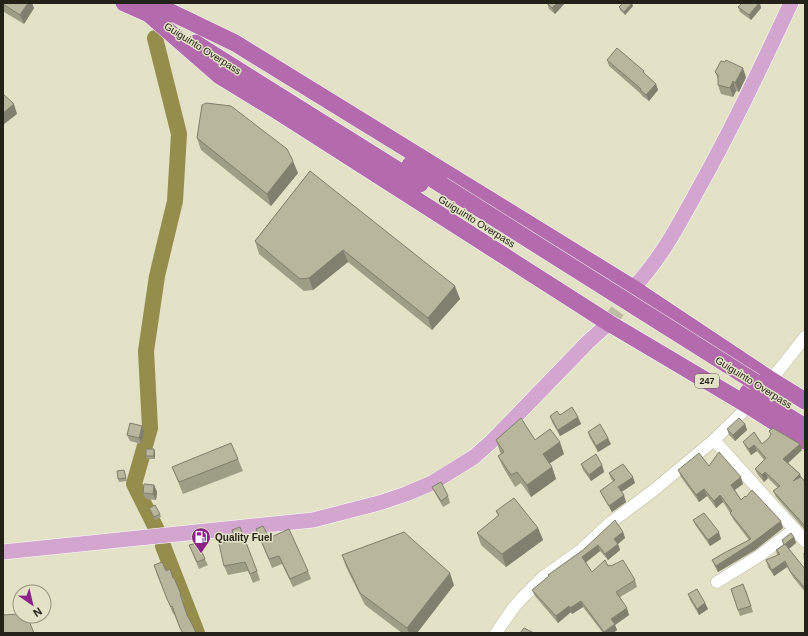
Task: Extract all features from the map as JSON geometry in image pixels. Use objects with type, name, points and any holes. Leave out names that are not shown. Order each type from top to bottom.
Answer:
[{"type":"highway","points":[[124,3],[152,7],[234,43],[633,288]]},
{"type":"highway","points":[[152,7],[220,76],[608,323]]},
{"type":"highway","name":"Guiguinto Overpass","points":[[152,7],[756,390],[805,427]]},
{"type":"highway","name":"247","points":[[633,288],[756,390],[805,441]]},
{"type":"highway","name":"247","points":[[608,323],[756,390],[805,401]]},
{"type":"highway","name":"Guiguinto Overpass","points":[[756,390],[805,414]]},
{"type":"main road","points":[[633,288],[644,276],[672,237],[743,104],[791,3]]},
{"type":"main road","points":[[3,552],[313,520],[406,494],[432,483],[474,457],[492,441],[608,323]]},
{"type":"street","points":[[496,633],[514,607],[542,578],[580,551],[610,523],[654,490],[714,440],[756,390],[805,337]]},
{"type":"street","points":[[714,440],[805,541]]},
{"type":"street","points":[[717,582],[759,556],[795,529]]},
{"type":"building","points":[[3,3],[28,3],[20,15]]},
{"type":"building","points":[[547,3],[557,3],[552,8]]},
{"type":"building","points":[[623,3],[632,3],[624,12],[619,7]]},
{"type":"building","points":[[742,3],[759,3],[749,15],[738,7]]},
{"type":"building","points":[[617,48],[644,71],[643,72],[656,84],[646,95],[607,60]]},
{"type":"building","points":[[726,60],[743,68],[735,83],[733,81],[730,88],[718,85],[718,75],[715,72],[721,61],[725,62]]},
{"type":"building","points":[[3,94],[14,104],[3,113]]},
{"type":"building","points":[[206,103],[231,106],[287,149],[293,161],[267,194],[197,138],[202,105]]},
{"type":"building","points":[[310,171],[455,286],[428,318],[343,250],[309,278],[300,279],[255,241]]},
{"type":"building","points":[[572,407],[578,417],[558,430],[550,416],[557,411],[560,415]]},
{"type":"building","points":[[521,418],[535,440],[550,429],[560,442],[543,454],[552,467],[527,485],[517,472],[511,475],[498,456],[504,452],[496,440]]},
{"type":"building","points":[[739,418],[745,424],[733,435],[727,429]]},
{"type":"building","points":[[130,423],[142,426],[139,438],[127,435]]},
{"type":"building","points":[[600,424],[608,438],[596,446],[588,432]]},
{"type":"building","points":[[773,428],[800,444],[783,459],[800,474],[793,481],[801,477],[805,482],[805,526],[773,491],[780,486],[765,472],[762,475],[755,469],[766,458],[754,445],[749,449],[743,442],[754,432],[762,444],[769,438],[771,434],[769,431]]},
{"type":"building","points":[[231,443],[238,459],[179,482],[172,467]]},
{"type":"building","points":[[146,449],[154,449],[154,456],[146,456]]},
{"type":"building","points":[[719,452],[741,477],[731,485],[741,500],[752,490],[781,521],[752,543],[716,566],[712,560],[751,539],[730,513],[732,511],[720,495],[714,501],[704,489],[696,495],[678,470],[699,453],[709,466]]},
{"type":"building","points":[[596,454],[602,465],[589,475],[581,464]]},
{"type":"building","points":[[623,464],[633,477],[618,487],[624,495],[609,506],[600,491],[615,480],[609,473]]},
{"type":"building","points":[[124,470],[126,478],[118,479],[117,471]]},
{"type":"building","points":[[441,482],[448,496],[441,501],[432,487]]},
{"type":"building","points":[[144,484],[154,485],[153,494],[143,493]]},
{"type":"building","points":[[514,498],[538,528],[502,554],[477,533],[499,515],[496,511]]},
{"type":"building","points":[[155,505],[160,514],[154,517],[149,508]]},
{"type":"building","points":[[704,513],[719,532],[708,540],[693,520]]},
{"type":"building","points":[[615,520],[623,532],[614,539],[618,544],[605,554],[598,545],[582,557],[592,572],[605,560],[608,566],[611,566],[623,560],[635,580],[616,592],[627,608],[611,619],[615,624],[604,632],[581,601],[570,608],[569,606],[556,616],[532,590],[549,576],[548,575],[583,550]]},
{"type":"building","points":[[263,526],[269,538],[289,529],[308,571],[290,579],[279,556],[269,559],[256,529]]},
{"type":"building","points":[[240,527],[257,571],[250,574],[245,562],[224,566],[219,544],[235,539],[232,530]]},
{"type":"building","points":[[404,532],[450,573],[407,628],[360,593],[342,555]]},
{"type":"building","points":[[791,533],[794,537],[784,545],[782,540]]},
{"type":"building","points":[[198,543],[205,559],[197,562],[189,545]]},
{"type":"building","points":[[785,544],[805,569],[805,588],[790,571],[785,561],[772,570],[766,560],[780,554],[776,550]]},
{"type":"building","points":[[162,562],[166,571],[170,569],[181,594],[187,615],[196,633],[183,633],[180,628],[154,565]]},
{"type":"building","points":[[743,584],[751,606],[738,610],[731,589]]},
{"type":"building","points":[[697,589],[705,603],[697,609],[688,594]]},
{"type":"building","points":[[12,614],[12,624],[30,624],[34,633],[3,633],[3,615]]},
{"type":"building","points":[[524,628],[534,633],[520,633]]},
{"type":"waterway","points":[[155,38],[179,134],[175,201],[157,276],[146,351],[150,428],[134,484],[158,532]]},
{"type":"waterway","points":[[163,546],[197,633]]},
{"type":"tunnel","points":[[609,323],[631,291]]},
{"type":"place","name":"Quality Fuel","points":[[201,554]]}]
